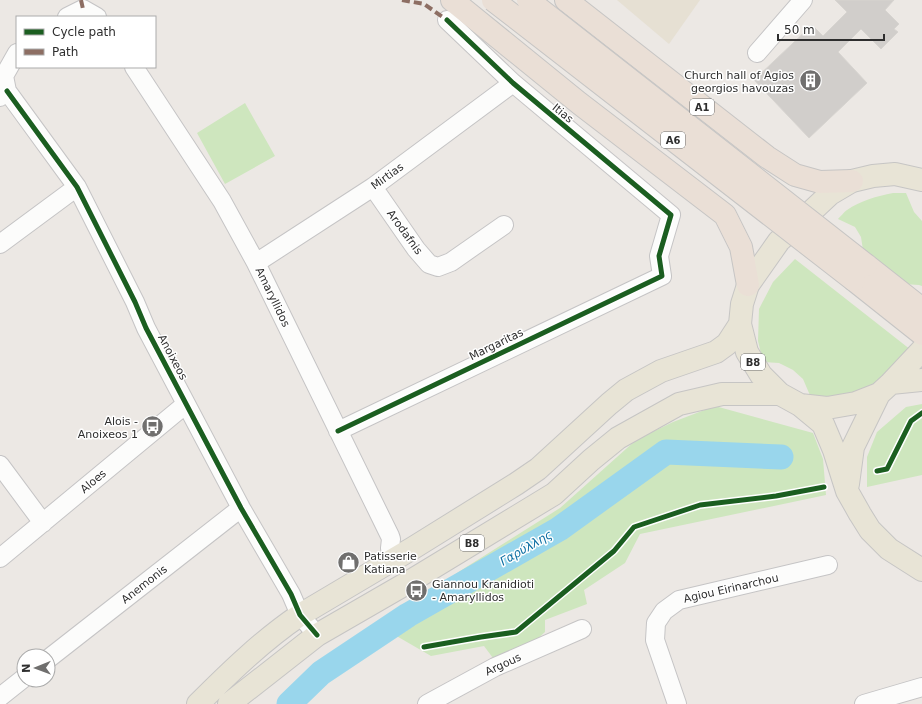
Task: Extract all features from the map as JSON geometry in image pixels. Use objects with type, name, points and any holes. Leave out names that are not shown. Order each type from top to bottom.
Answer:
[{"type":"highway","name":"A6","points":[[493,0],[860,273],[922,309]]},
{"type":"highway","name":"A6","points":[[528,0],[860,273],[922,334]]},
{"type":"highway","name":"A1","points":[[566,0],[767,157],[795,175],[820,182],[852,181]]},
{"type":"highway","points":[[450,10],[578,103],[725,215],[741,247],[748,285]]},
{"type":"main road","name":"B8","points":[[919,178],[895,174],[873,176],[852,181],[830,194],[779,240],[748,285],[742,304],[740,324],[747,352],[761,375],[780,394],[800,405],[827,408],[856,403],[885,388],[922,350]]},
{"type":"main road","name":"B8","points":[[198,704],[231,671],[282,627],[391,550],[413,548],[516,484],[538,469],[626,390],[661,371],[716,352],[728,344],[740,324]]},
{"type":"main road","points":[[847,491],[853,446],[885,388],[922,380]]},
{"type":"main road","name":"B8","points":[[229,704],[317,635],[414,579],[554,494],[591,460],[618,438],[679,404],[722,394],[780,394]]},
{"type":"main road","points":[[800,405],[823,424],[834,450],[847,491],[870,530],[889,549],[922,570]]},
{"type":"street","points":[[757,53],[803,0]]},
{"type":"street","name":"Itias","points":[[450,10],[512,83],[671,216],[659,256],[662,276]]},
{"type":"street","points":[[4,94],[4,76],[16,55]]},
{"type":"street","name":"Amaryllidos","points":[[135,68],[222,201],[256,263],[338,430],[391,550]]},
{"type":"street","name":"Mirtias","points":[[256,263],[373,187],[512,83]]},
{"type":"street","name":"Anoixeos","points":[[4,94],[77,186],[135,302],[146,328],[241,508],[291,594],[300,615],[317,635]]},
{"type":"street","points":[[0,244],[77,186]]},
{"type":"street","name":"Arodafnis","points":[[373,187],[416,249],[429,264],[438,267],[451,262],[504,225]]},
{"type":"street","name":"Margaritas","points":[[338,430],[662,276]]},
{"type":"street","name":"Aloes","points":[[0,558],[186,404]]},
{"type":"street","points":[[0,465],[43,523]]},
{"type":"street","name":"Anemonis","points":[[56,653],[241,508]]},
{"type":"street","name":"Agiou Eirinarchou","points":[[677,704],[655,640],[656,623],[664,611],[679,600],[828,565]]},
{"type":"street","name":"Argous","points":[[427,704],[495,667],[582,629]]},
{"type":"street","points":[[0,697],[16,684]]},
{"type":"street","points":[[864,704],[922,687]]},
{"type":"shaded area","points":[[617,0],[700,0],[669,44]]},
{"type":"green space","points":[[245,103],[275,156],[225,184],[197,133]]},
{"type":"green space","points":[[893,193],[906,193],[914,212],[922,221],[922,286],[904,284],[863,250],[861,237],[855,227],[838,219],[846,211],[863,201]]},
{"type":"green space","points":[[795,259],[911,350],[867,394],[812,400],[803,379],[793,370],[779,363],[763,362],[758,341],[759,309],[773,282]]},
{"type":"green space","points":[[922,404],[922,475],[867,487],[867,457],[877,432],[906,407]]},
{"type":"green space","points":[[715,406],[813,433],[823,459],[826,495],[640,534],[625,563],[584,590],[587,604],[545,620],[545,632],[535,641],[493,658],[484,646],[431,656],[381,627],[460,571],[560,508],[636,440],[673,422]]},
{"type":"building","name":"Church hall of Agios georgios havouzas","points":[[835,0],[894,0],[885,10],[899,24],[894,29],[898,32],[881,49],[861,29],[838,52],[867,83],[809,138],[754,80],[812,25],[823,36],[847,12]]},
{"type":"waterway","name":"Γαρύλλης","points":[[289,704],[321,673],[408,615],[559,529],[666,452],[781,457]]},
{"type":"marked path","points":[[81,0],[83,9]]},
{"type":"marked path","points":[[402,0],[424,4],[447,20]]},
{"type":"cycle path","points":[[338,431],[662,276],[659,256],[671,215],[513,83],[447,20]]},
{"type":"cycle path","points":[[7,91],[77,187],[135,302],[146,328],[241,508],[291,594],[300,615],[317,635]]},
{"type":"cycle path","points":[[877,471],[887,469],[911,421],[922,413]]},
{"type":"cycle path","points":[[424,647],[516,632],[614,551],[634,527],[700,505],[776,496],[824,487]]},
{"type":"place","name":"Church hall of Agios georgios havouzas","points":[[810,81]]},
{"type":"place","name":"Alois - Anoixeos 1","points":[[153,427]]},
{"type":"place","name":"Patisserie Katiana","points":[[349,562]]},
{"type":"place","name":"Giannou Kranidioti - Amaryllidos","points":[[416,590]]}]
